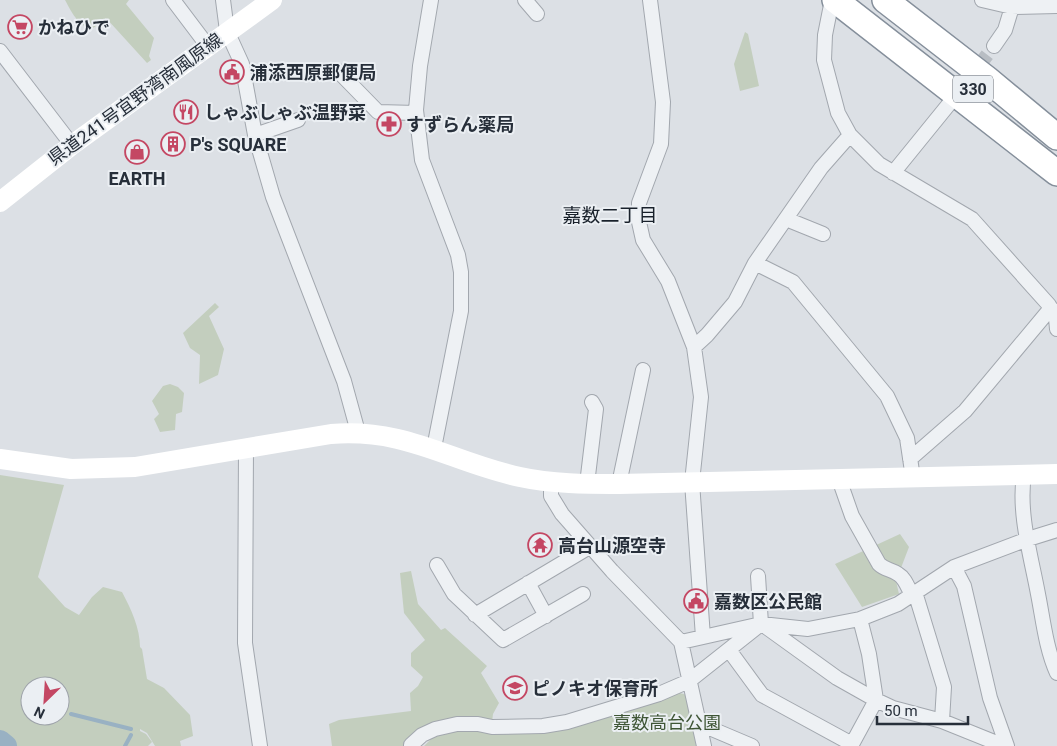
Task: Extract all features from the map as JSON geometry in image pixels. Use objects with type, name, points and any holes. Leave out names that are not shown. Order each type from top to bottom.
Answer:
[{"type":"highway","points":[[834,0],[1057,173]]},
{"type":"highway","name":"330","points":[[856,0],[894,8],[988,78],[1057,137]]},
{"type":"highway","points":[[894,8],[1004,74],[1057,121]]},
{"type":"highway","name":"330","points":[[894,8],[999,109],[1057,159]]},
{"type":"street","points":[[173,0],[208,45]]},
{"type":"street","points":[[223,0],[227,31],[242,64],[255,135],[273,197],[344,381],[358,432]]},
{"type":"street","name":"県道241号宜野湾南風原線","points":[[0,202],[72,145],[272,0]]},
{"type":"street","points":[[431,0],[420,66],[416,113],[422,160],[458,255],[461,272],[461,311],[434,448]]},
{"type":"street","points":[[525,0],[537,14]]},
{"type":"street","points":[[650,0],[663,102],[661,144],[639,203],[639,222],[643,240],[668,282],[694,347],[701,396],[692,482],[703,637]]},
{"type":"street","points":[[834,0],[825,35],[824,60],[838,113],[850,135],[880,164],[893,173],[972,219],[1055,318],[912,468]]},
{"type":"street","points":[[982,0],[1012,7],[1057,6]]},
{"type":"street","points":[[994,46],[1005,30],[1012,7]]},
{"type":"street","points":[[1,56],[72,145]]},
{"type":"street","points":[[338,71],[378,112],[416,113]]},
{"type":"street","points":[[893,173],[949,104]]},
{"type":"street","points":[[255,135],[298,120]]},
{"type":"street","points":[[694,347],[707,335],[735,302],[755,263],[822,168],[850,135]]},
{"type":"street","points":[[786,219],[823,234]]},
{"type":"street","points":[[755,263],[793,282],[856,361],[867,369],[887,396],[899,419],[907,438],[912,468]]},
{"type":"street","points":[[619,484],[643,370]]},
{"type":"street","points":[[587,484],[596,408],[592,402]]},
{"type":"street","points":[[0,459],[71,469],[135,467],[331,434],[358,432],[399,438],[502,472],[551,482],[619,484],[840,479],[912,468],[1057,474]]},
{"type":"street","points":[[246,448],[245,643],[260,746]]},
{"type":"street","points":[[1024,474],[1022,490],[1028,539],[1043,622],[1057,673]]},
{"type":"street","points":[[840,479],[852,516],[879,564],[885,569],[896,572],[903,578],[913,594],[944,687],[942,721]]},
{"type":"street","points":[[551,482],[551,496],[562,514],[681,642],[704,746]]},
{"type":"street","points":[[681,642],[762,624],[808,629],[860,618],[898,604],[954,567],[1057,530]]},
{"type":"street","points":[[475,615],[591,546]]},
{"type":"street","points":[[437,565],[454,594],[503,640],[583,594]]},
{"type":"street","points":[[954,567],[964,586],[990,698],[1006,746]]},
{"type":"street","points":[[758,576],[762,624],[837,678],[893,708],[942,721],[1006,746]]},
{"type":"street","points":[[528,583],[546,616]]},
{"type":"street","points":[[729,650],[762,694],[851,745],[876,700],[869,654],[860,618]]},
{"type":"street","points":[[411,744],[422,735],[435,729],[457,724],[500,727],[542,726],[567,722],[659,694],[689,681],[762,624]]},
{"type":"street","points":[[700,724],[752,746]]},
{"type":"green space","points":[[65,0],[129,0],[126,4],[154,38],[149,56],[151,60],[147,63],[106,18],[92,29],[83,25],[75,18]]},
{"type":"green space","points":[[745,32],[748,34],[759,86],[740,91],[734,64]]},
{"type":"green space","points":[[215,303],[219,307],[209,316],[224,349],[218,375],[199,384],[200,355],[190,348],[183,333]]},
{"type":"green space","points":[[170,384],[178,387],[184,393],[182,412],[176,414],[175,430],[160,432],[154,419],[159,414],[152,401],[163,386]]},
{"type":"green space","points":[[0,475],[64,485],[38,577],[65,607],[79,615],[92,597],[103,587],[122,592],[137,626],[147,679],[164,688],[190,715],[193,736],[180,741],[181,746],[155,746],[147,733],[140,729],[152,742],[148,746],[0,746]]},
{"type":"green space","points":[[900,534],[909,547],[896,581],[899,594],[862,607],[835,564]]},
{"type":"green space","points":[[411,571],[418,604],[441,630],[445,628],[487,666],[481,673],[499,703],[493,714],[492,722],[456,721],[409,746],[332,746],[329,724],[339,720],[411,711],[410,693],[418,686],[423,677],[411,666],[411,653],[425,640],[404,613],[400,573]]},
{"type":"green space","name":"嘉数高台公園","points":[[680,693],[687,695],[696,746],[424,746],[436,734],[469,729],[486,730],[634,706]]},
{"type":"waterway","points":[[71,714],[131,729]]},
{"type":"waterway","points":[[125,746],[131,735]]},
{"type":"waterway","points":[[0,741],[6,746]]},
{"type":"tunnel","points":[[953,99],[994,46]]},
{"type":"place","name":"かねひで","points":[[20,27]]},
{"type":"place","name":"浦添西原郵便局","points":[[232,72]]},
{"type":"place","name":"しゃぶしゃぶ温野菜","points":[[186,112]]},
{"type":"place","name":"すずらん薬局","points":[[389,124]]},
{"type":"place","name":"P's SQUARE","points":[[173,144]]},
{"type":"place","name":"EARTH","points":[[137,152]]},
{"type":"place","name":"高台山源空寺","points":[[540,545]]},
{"type":"place","name":"嘉数区公民館","points":[[696,601]]},
{"type":"place","name":"ピノキオ保育所","points":[[515,688]]},
{"type":"district","name":"嘉数二丁目","points":[[610,215]]}]
